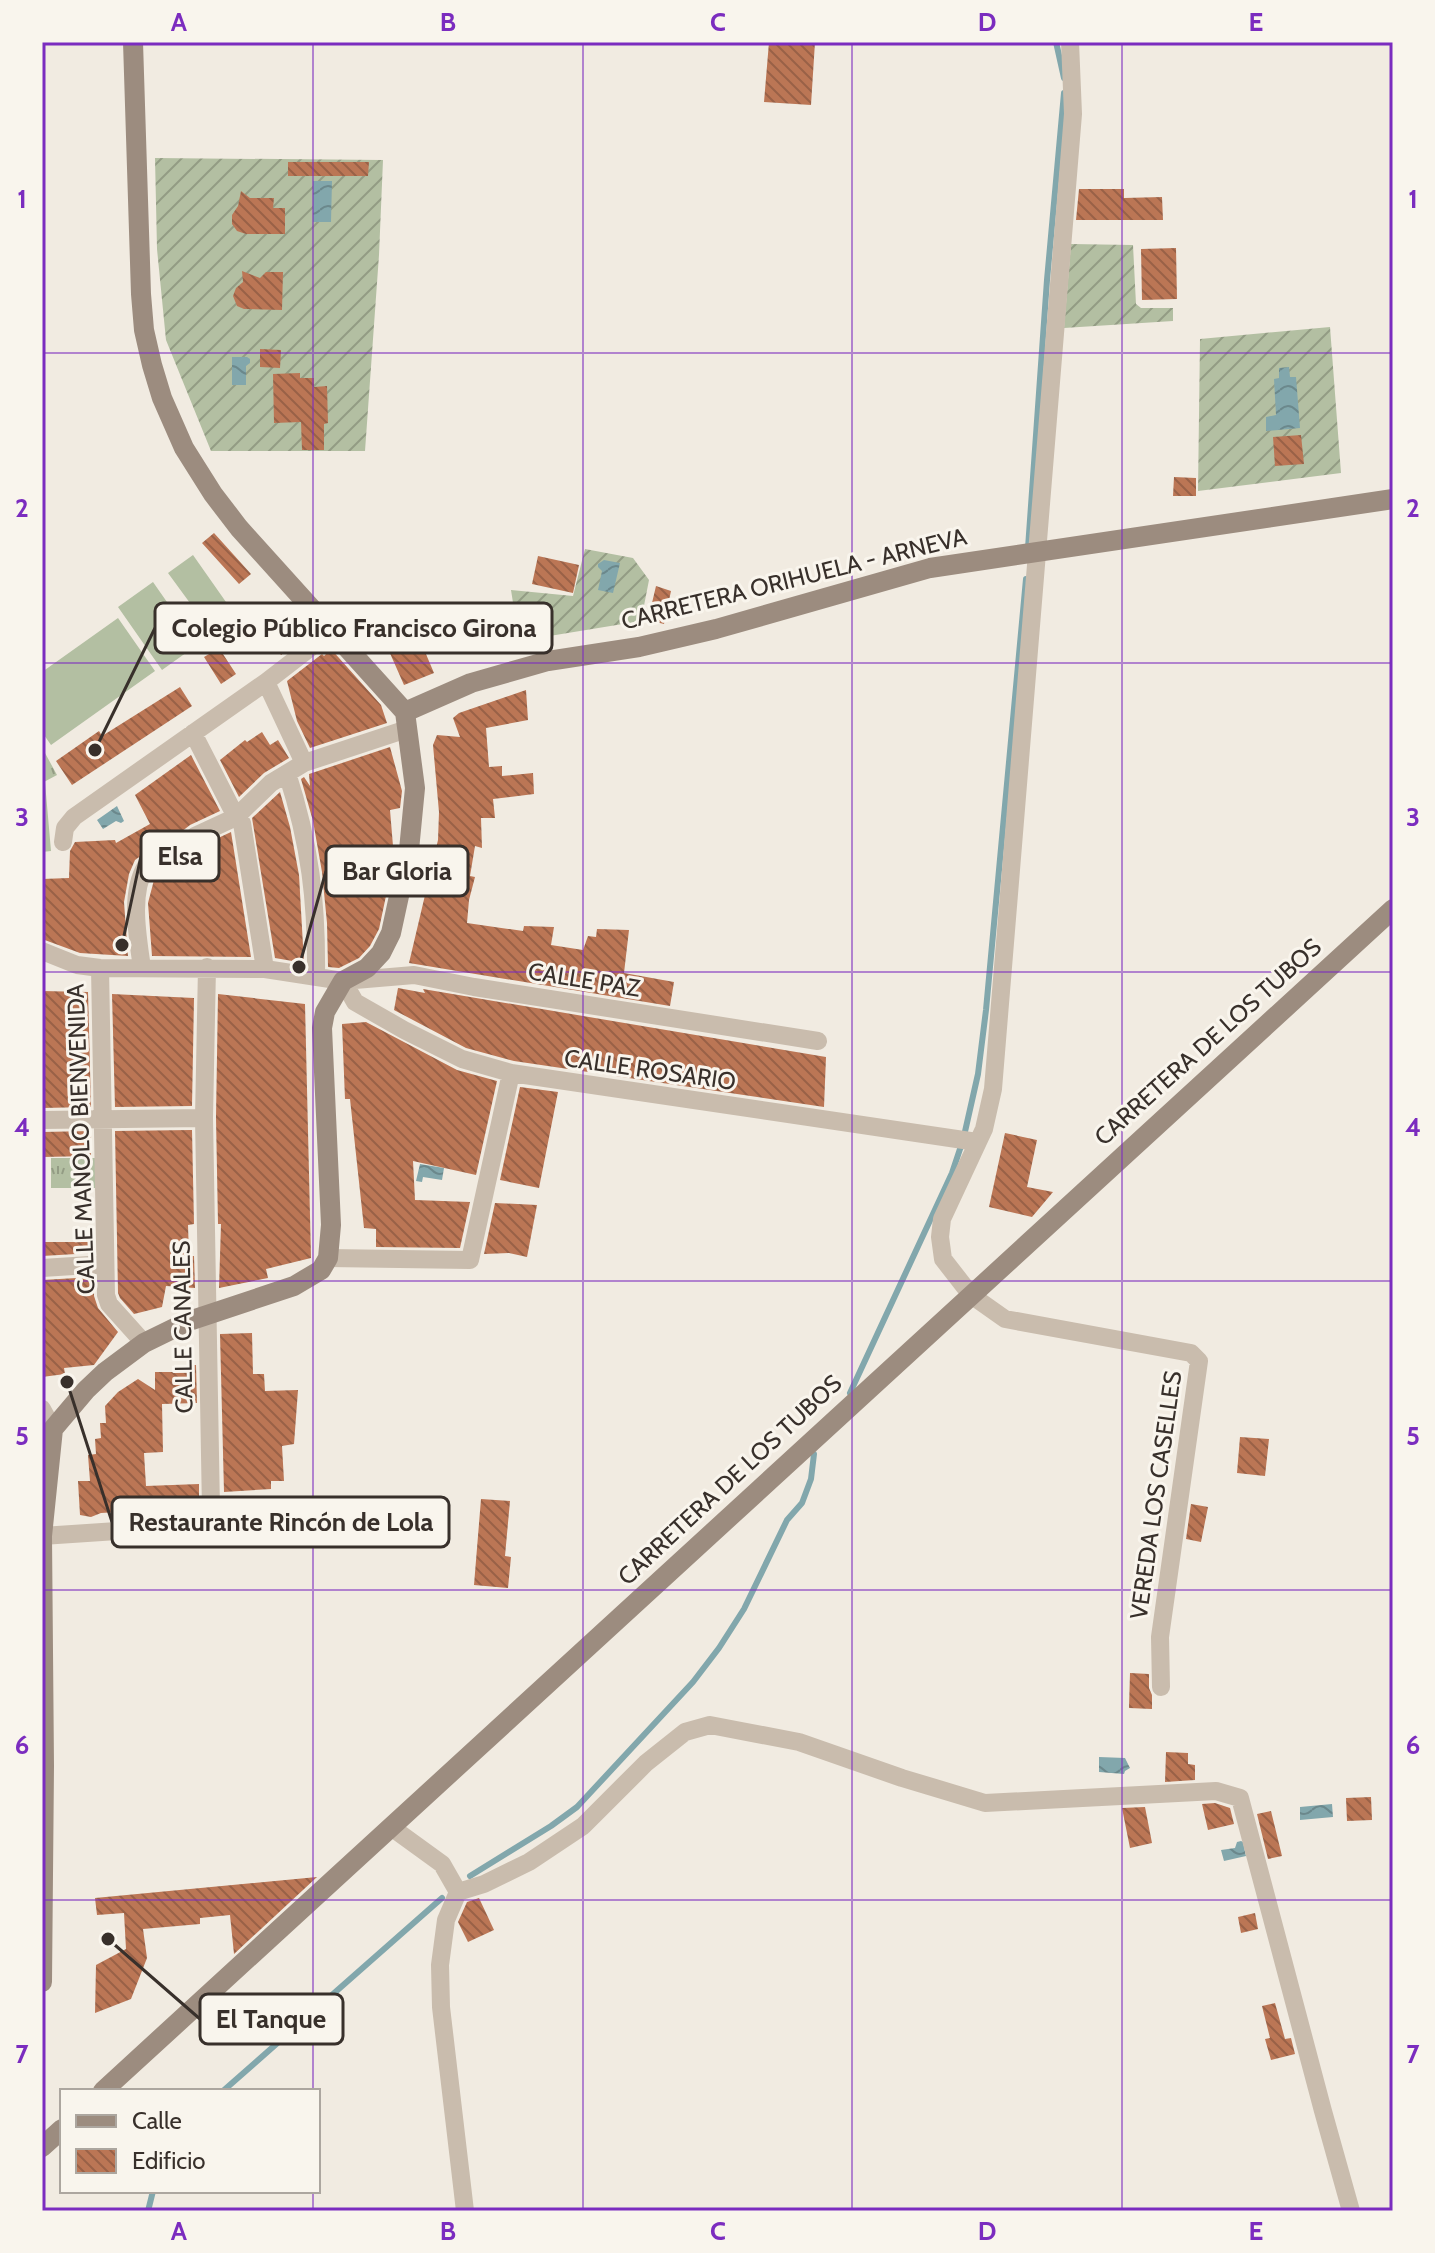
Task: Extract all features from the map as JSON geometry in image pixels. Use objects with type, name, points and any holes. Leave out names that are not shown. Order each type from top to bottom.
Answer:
[{"type":"main road","points":[[42,1982],[42,1536],[53,1429],[105,1372],[144,1343],[207,1315],[302,1282],[321,1270],[328,1258],[331,1225],[322,1028],[325,1012],[343,981],[367,968],[381,953],[391,933],[409,850],[415,788],[406,720],[213,494],[184,448],[162,398],[144,330],[141,294],[133,42]]},
{"type":"main road","name":"CARRETERA ORIHUELA - ARNEVA","points":[[406,720],[471,683],[548,661],[639,647],[686,636],[930,568],[1393,499]]},
{"type":"main road","name":"CARRETERA DE LOS TUBOS","points":[[105,2089],[1393,909]]},
{"type":"main road","points":[[42,2147],[60,2131]]},
{"type":"street","points":[[971,1295],[943,1259],[940,1237],[942,1219],[984,1129],[993,1089],[1031,552],[1073,114],[1070,42]]},
{"type":"street","points":[[63,842],[65,828],[74,817],[266,682],[332,631]]},
{"type":"street","points":[[266,682],[304,763]]},
{"type":"street","points":[[142,968],[135,912],[146,866],[164,861],[195,836],[236,817],[271,783],[304,763],[406,720]]},
{"type":"street","points":[[193,733],[236,817],[242,823],[265,969]]},
{"type":"street","points":[[287,773],[300,813],[313,880],[316,977]]},
{"type":"street","name":"CALLE PAZ","points":[[42,951],[77,965],[100,968],[265,969],[343,981],[414,975],[818,1041]]},
{"type":"street","name":"CALLE CANALES","points":[[42,1536],[192,1526],[211,1510],[204,1118],[207,967]]},
{"type":"street","name":"CALLE MANOLO BIENVENIDA","points":[[100,968],[106,1295],[109,1304],[144,1343]]},
{"type":"street","name":"CALLE ROSARIO","points":[[343,981],[355,1002],[404,1030],[462,1059],[511,1073],[977,1142]]},
{"type":"street","points":[[328,1258],[470,1260],[511,1073]]},
{"type":"street","points":[[42,1120],[204,1118]]},
{"type":"street","points":[[42,1268],[105,1264]]},
{"type":"street","name":"VEREDA LOS CASELLES","points":[[971,1295],[1005,1319],[1191,1353],[1199,1361],[1160,1637],[1161,1687]]},
{"type":"street","points":[[42,1409],[53,1429]]},
{"type":"street","points":[[465,2211],[441,2007],[440,1965],[446,1920],[458,1892],[484,1884],[529,1862],[572,1834],[685,1732],[710,1725],[799,1742],[985,1803],[1216,1791],[1240,1798],[1351,2211]]},
{"type":"street","points":[[391,1827],[442,1864],[458,1892]]},
{"type":"green space","points":[[155,158],[383,160],[365,451],[211,451],[166,340],[157,249]]},
{"type":"green space","points":[[1071,244],[1133,245],[1136,304],[1141,308],[1173,308],[1173,321],[1064,328]]},
{"type":"green space","points":[[1330,327],[1341,473],[1198,491],[1200,339]]},
{"type":"green space","points":[[585,549],[633,558],[649,580],[641,621],[519,641],[511,590],[573,596]]},
{"type":"green space","points":[[193,555],[233,612],[209,629],[168,573]]},
{"type":"green space","points":[[153,582],[197,645],[162,670],[118,607]]},
{"type":"green space","points":[[118,618],[155,671],[51,745],[42,732],[42,672]]},
{"type":"green space","points":[[45,753],[57,775],[42,783],[42,754]]},
{"type":"green space","points":[[42,771],[51,851],[42,852]]},
{"type":"green space","points":[[51,1158],[95,1158],[95,1188],[51,1188]]},
{"type":"water","points":[[313,181],[332,181],[331,222],[313,222]]},
{"type":"water","points":[[232,357],[250,359],[246,366],[246,385],[232,385]]},
{"type":"water","points":[[1289,367],[1290,377],[1296,377],[1300,428],[1266,431],[1266,417],[1276,415],[1274,379],[1279,378],[1279,368]]},
{"type":"water","points":[[604,560],[620,563],[613,593],[598,590],[602,571],[598,564]]},
{"type":"water","points":[[117,806],[124,821],[116,821],[103,829],[97,820]]},
{"type":"water","points":[[420,1164],[444,1168],[442,1180],[423,1177],[422,1182],[416,1181]]},
{"type":"water","points":[[1099,1757],[1125,1758],[1130,1768],[1124,1774],[1099,1772]]},
{"type":"water","points":[[1332,1804],[1333,1817],[1300,1820],[1300,1807]]},
{"type":"water","points":[[1241,1841],[1246,1856],[1224,1861],[1221,1850],[1235,1848]]},
{"type":"building","points":[[769,42],[815,42],[811,105],[764,102]]},
{"type":"building","points":[[288,162],[369,162],[368,176],[288,176]]},
{"type":"building","points":[[1079,189],[1124,189],[1124,198],[1162,197],[1163,220],[1076,220]]},
{"type":"building","points":[[241,191],[250,198],[274,198],[273,208],[285,208],[285,234],[246,234],[237,231],[232,224],[232,215],[238,206]]},
{"type":"building","points":[[1176,248],[1177,299],[1142,300],[1141,249]]},
{"type":"building","points":[[242,271],[260,278],[266,272],[283,272],[282,310],[237,306],[233,296],[243,282]]},
{"type":"building","points":[[260,349],[281,350],[280,368],[260,367]]},
{"type":"building","points":[[300,373],[300,378],[314,378],[314,387],[327,386],[328,423],[324,424],[324,450],[302,450],[301,422],[274,423],[273,374]]},
{"type":"building","points":[[1301,435],[1304,464],[1275,466],[1273,437]]},
{"type":"building","points":[[1174,477],[1196,478],[1196,496],[1173,496]]},
{"type":"building","points":[[214,533],[251,574],[239,584],[202,543]]},
{"type":"building","points":[[538,556],[579,565],[573,593],[532,584]]},
{"type":"building","points":[[656,586],[671,591],[664,624],[648,620]]},
{"type":"building","points":[[277,602],[306,636],[281,655],[257,621],[267,612],[265,610]]},
{"type":"building","points":[[420,640],[434,673],[404,685],[389,651]]},
{"type":"building","points":[[219,648],[236,674],[221,684],[204,657]]},
{"type":"building","points":[[331,649],[381,705],[387,723],[310,748],[297,721],[287,681]]},
{"type":"building","points":[[180,687],[192,706],[72,785],[56,761],[99,731],[102,736]]},
{"type":"building","points":[[526,690],[528,720],[486,728],[489,767],[502,766],[502,776],[533,773],[534,794],[493,799],[495,818],[481,818],[482,848],[475,846],[470,876],[475,877],[467,923],[523,931],[524,926],[554,927],[551,945],[583,950],[588,936],[596,937],[597,929],[629,930],[624,973],[674,982],[670,1006],[409,963],[438,840],[439,812],[433,745],[437,735],[460,737],[453,718],[459,713]]},
{"type":"building","points":[[262,732],[270,745],[278,740],[289,758],[264,773],[239,797],[220,760],[245,740],[247,742]]},
{"type":"building","points":[[390,747],[402,791],[400,808],[390,810],[394,858],[379,929],[359,958],[339,968],[328,967],[322,872],[313,821],[301,779],[304,777],[310,786],[309,774]]},
{"type":"building","points":[[191,755],[220,811],[190,825],[158,850],[135,860],[124,902],[128,956],[80,953],[42,939],[42,879],[69,878],[70,851],[75,842],[115,840],[116,843],[150,824],[135,795]]},
{"type":"building","points":[[280,792],[299,875],[304,963],[275,958],[252,818]]},
{"type":"building","points":[[231,832],[251,957],[152,956],[148,903],[155,876],[171,871],[201,846]]},
{"type":"building","points":[[398,988],[425,993],[423,989],[826,1057],[824,1107],[514,1061],[466,1048],[394,1010]]},
{"type":"building","points":[[42,991],[88,992],[91,1107],[42,1108]]},
{"type":"building","points":[[112,994],[194,998],[192,1106],[115,1107]]},
{"type":"building","points":[[218,994],[305,1004],[311,1258],[266,1269],[268,1278],[219,1288],[221,1224],[218,1224],[216,1118]]},
{"type":"building","points":[[366,1022],[457,1070],[497,1081],[476,1175],[413,1161],[415,1200],[470,1202],[460,1248],[376,1247],[376,1229],[364,1228],[350,1099],[345,1099],[342,1024]]},
{"type":"building","points":[[520,1087],[558,1092],[539,1188],[500,1180]]},
{"type":"building","points":[[192,1130],[194,1224],[188,1225],[189,1256],[194,1256],[195,1288],[166,1286],[162,1307],[134,1314],[118,1293],[115,1131]]},
{"type":"building","points":[[91,1131],[91,1156],[42,1157],[42,1132]]},
{"type":"building","points":[[1005,1133],[1037,1140],[1027,1187],[1053,1192],[1032,1217],[989,1207]]},
{"type":"building","points":[[495,1203],[537,1205],[527,1257],[509,1253],[484,1254]]},
{"type":"building","points":[[42,1242],[93,1242],[93,1253],[42,1256]]},
{"type":"building","points":[[94,1277],[94,1296],[98,1308],[118,1332],[94,1365],[64,1368],[65,1374],[42,1377],[42,1280]]},
{"type":"building","points":[[252,1333],[253,1374],[264,1374],[265,1391],[298,1390],[294,1444],[282,1446],[284,1481],[271,1481],[271,1489],[224,1492],[220,1334]]},
{"type":"building","points":[[173,1365],[196,1365],[197,1403],[162,1404],[163,1452],[144,1453],[146,1486],[199,1484],[199,1504],[187,1514],[135,1518],[135,1511],[101,1513],[91,1517],[80,1515],[78,1481],[90,1481],[88,1455],[96,1454],[95,1439],[101,1438],[100,1423],[106,1423],[105,1406],[118,1392],[138,1379],[155,1390],[155,1372],[173,1372]]},
{"type":"building","points":[[1240,1437],[1269,1439],[1265,1476],[1237,1473]]},
{"type":"building","points":[[481,1499],[510,1501],[505,1556],[511,1557],[508,1588],[474,1585]]},
{"type":"building","points":[[1191,1504],[1208,1507],[1201,1542],[1186,1539]]},
{"type":"building","points":[[1130,1673],[1149,1674],[1152,1709],[1129,1708]]},
{"type":"building","points":[[1166,1752],[1188,1753],[1188,1764],[1195,1765],[1195,1780],[1165,1782]]},
{"type":"building","points":[[1371,1797],[1372,1820],[1347,1821],[1346,1798]]},
{"type":"building","points":[[1215,1803],[1230,1808],[1234,1824],[1208,1830],[1202,1804]]},
{"type":"building","points":[[1145,1807],[1152,1843],[1130,1848],[1122,1808]]},
{"type":"building","points":[[1271,1811],[1282,1856],[1268,1859],[1257,1814]]},
{"type":"building","points":[[317,1877],[234,1954],[230,1915],[200,1918],[200,1924],[143,1929],[147,1958],[131,1999],[95,2013],[96,1965],[126,1949],[124,1913],[97,1915],[95,1898]]},
{"type":"building","points":[[479,1898],[494,1930],[468,1942],[458,1922],[467,1902]]},
{"type":"building","points":[[1255,1913],[1258,1929],[1241,1933],[1238,1917]]},
{"type":"building","points":[[1275,2003],[1285,2039],[1291,2038],[1295,2054],[1271,2060],[1265,2039],[1270,2038],[1262,2006]]},
{"type":"waterway","points":[[1056,42],[1064,78]]},
{"type":"waterway","points":[[1028,548],[1064,93]]},
{"type":"waterway","points":[[964,1136],[978,1074],[986,1010],[1026,579]]},
{"type":"waterway","points":[[850,1393],[952,1173],[962,1143]]},
{"type":"waterway","points":[[470,1876],[577,1807],[693,1682],[744,1609],[787,1520],[802,1503],[811,1479],[814,1454]]},
{"type":"waterway","points":[[225,2089],[442,1898]]},
{"type":"waterway","points":[[148,2211],[152,2193]]},
{"type":"place","name":"Colegio Público Francisco Girona","points":[[95,750]]},
{"type":"place","name":"Elsa","points":[[122,945]]},
{"type":"place","name":"Bar Gloria","points":[[299,967]]},
{"type":"place","name":"Restaurante Rincón de Lola","points":[[67,1382]]},
{"type":"place","name":"El Tanque","points":[[108,1939]]}]
